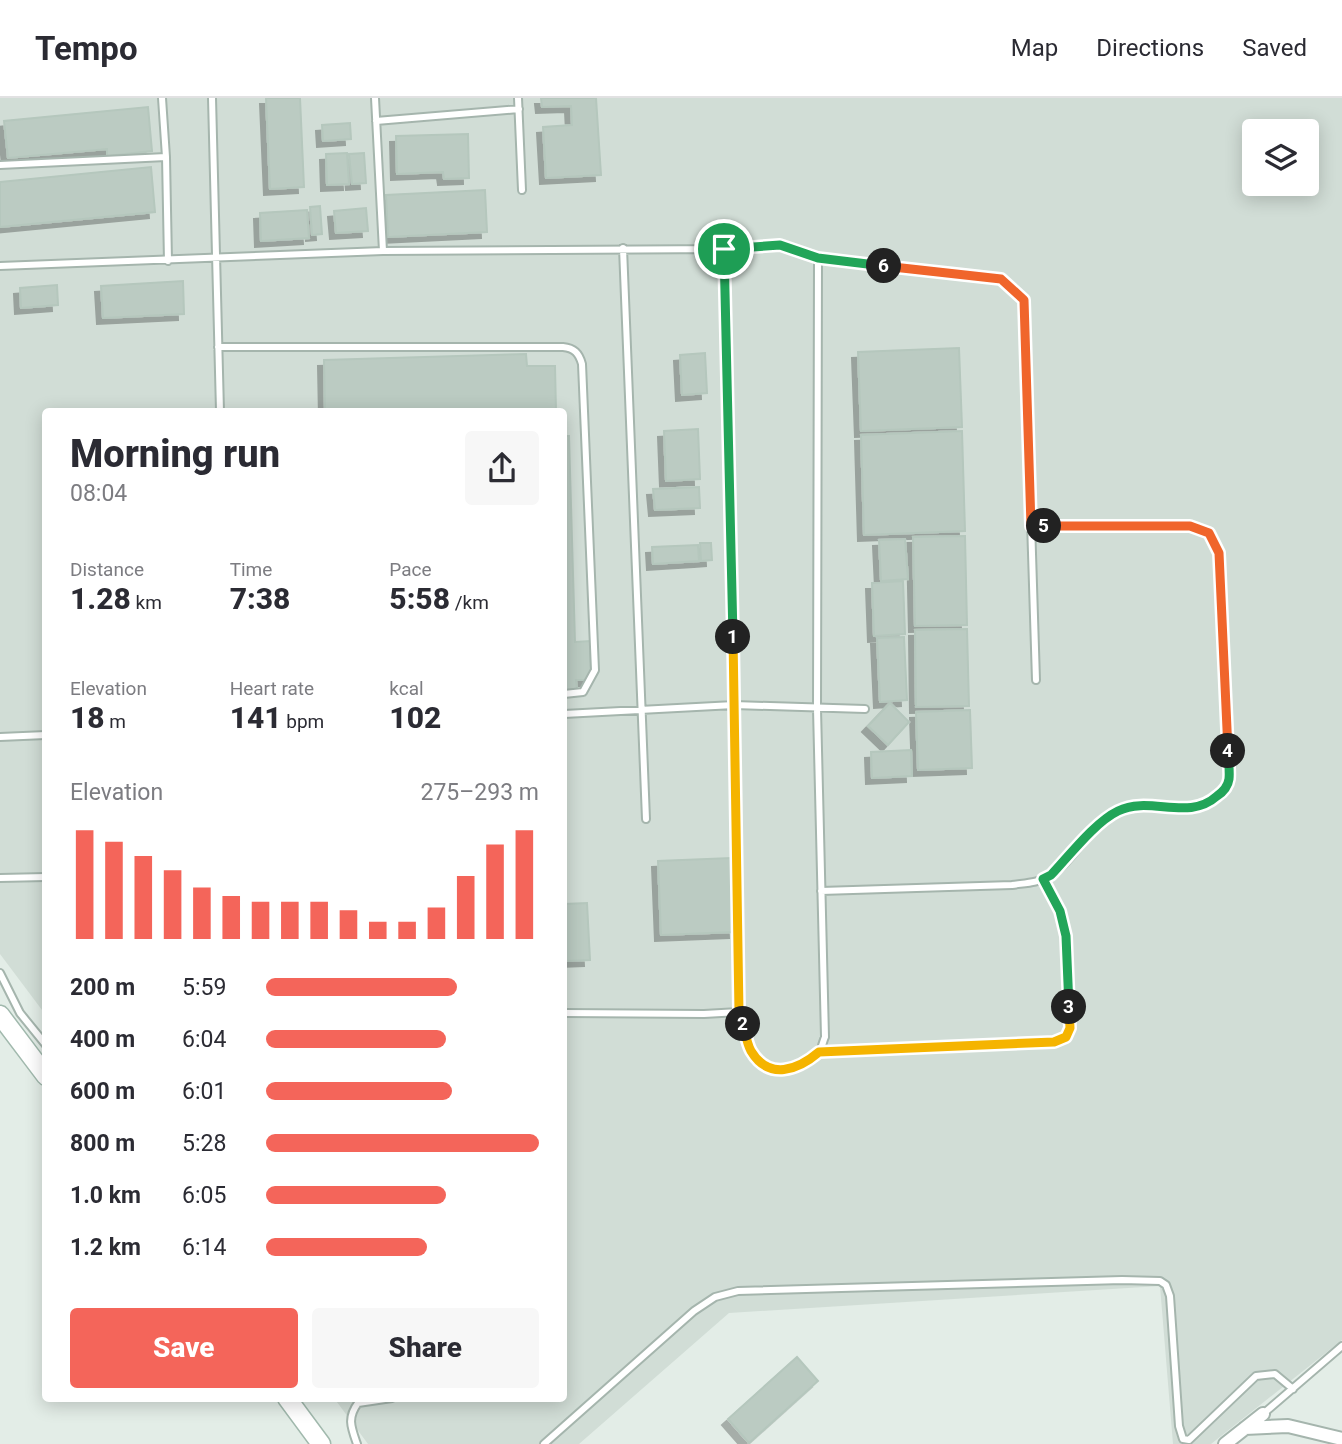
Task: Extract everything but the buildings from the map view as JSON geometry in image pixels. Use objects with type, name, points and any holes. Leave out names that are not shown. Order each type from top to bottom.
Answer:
[{"type":"street","points":[[0,1016],[42,1071]]},
{"type":"street","points":[[289,1402],[321,1444]]},
{"type":"street","points":[[1225,1444],[1263,1414]]},
{"type":"street","points":[[1245,1428],[1288,1426],[1342,1439]]},
{"type":"lane","points":[[162,98],[168,261]]},
{"type":"lane","points":[[212,98],[220,408]]},
{"type":"lane","points":[[375,98],[383,251]]},
{"type":"lane","points":[[518,98],[522,190]]},
{"type":"lane","points":[[376,121],[519,109]]},
{"type":"lane","points":[[0,165],[166,157]]},
{"type":"lane","points":[[0,265],[168,261],[383,251],[724,249],[780,245],[818,258],[1001,279],[1024,300],[1036,680]]},
{"type":"lane","points":[[623,248],[646,819]]},
{"type":"lane","points":[[724,249],[739,1012],[751,1051],[764,1065],[783,1071],[804,1065],[819,1052],[825,1037],[817,709],[818,258]]},
{"type":"lane","points":[[218,347],[572,348],[580,356],[583,378],[595,670],[583,692],[567,694]]},
{"type":"lane","points":[[821,891],[1012,885],[1043,879],[1051,875],[1098,827],[1118,811],[1140,806],[1191,809],[1209,804],[1224,791],[1229,780],[1219,553],[1209,533],[1190,526],[1031,526]]},
{"type":"lane","points":[[567,714],[734,705],[865,709]]},
{"type":"lane","points":[[0,737],[42,735]]},
{"type":"lane","points":[[0,878],[42,877]]},
{"type":"lane","points":[[819,1052],[1054,1042],[1066,1037],[1070,1028],[1066,936],[1060,911],[1043,879]]},
{"type":"lane","points":[[0,973],[20,1013],[42,1040]]},
{"type":"lane","points":[[567,1013],[739,1012]]},
{"type":"lane","points":[[544,1444],[694,1311],[715,1297],[738,1291],[1160,1281],[1166,1284],[1170,1296],[1179,1426],[1183,1439],[1189,1440],[1256,1376],[1275,1374],[1293,1389]]},
{"type":"lane","points":[[1263,1414],[1342,1346]]},
{"type":"lane","points":[[357,1444],[349,1420],[358,1403],[365,1402]]},
{"type":"shaded area","points":[[0,98],[1342,98],[1342,1340],[1211,1444],[1173,1444],[1160,1286],[729,1313],[579,1444],[368,1444],[337,1402],[567,1402],[567,408],[42,408],[42,1010],[0,954]]},
{"type":"route","points":[[780,245],[818,258],[1001,279],[1024,300],[1031,526],[1190,526],[1209,533],[1214,541],[1219,553],[1229,780],[1224,791],[1209,804],[1191,809],[1140,806],[1118,811],[1098,827],[1051,875],[1043,879],[1060,911],[1066,936],[1070,1028],[1066,1037],[1054,1042],[819,1052],[804,1065],[783,1071],[764,1065],[751,1051],[739,1012],[724,249],[780,245]]}]
